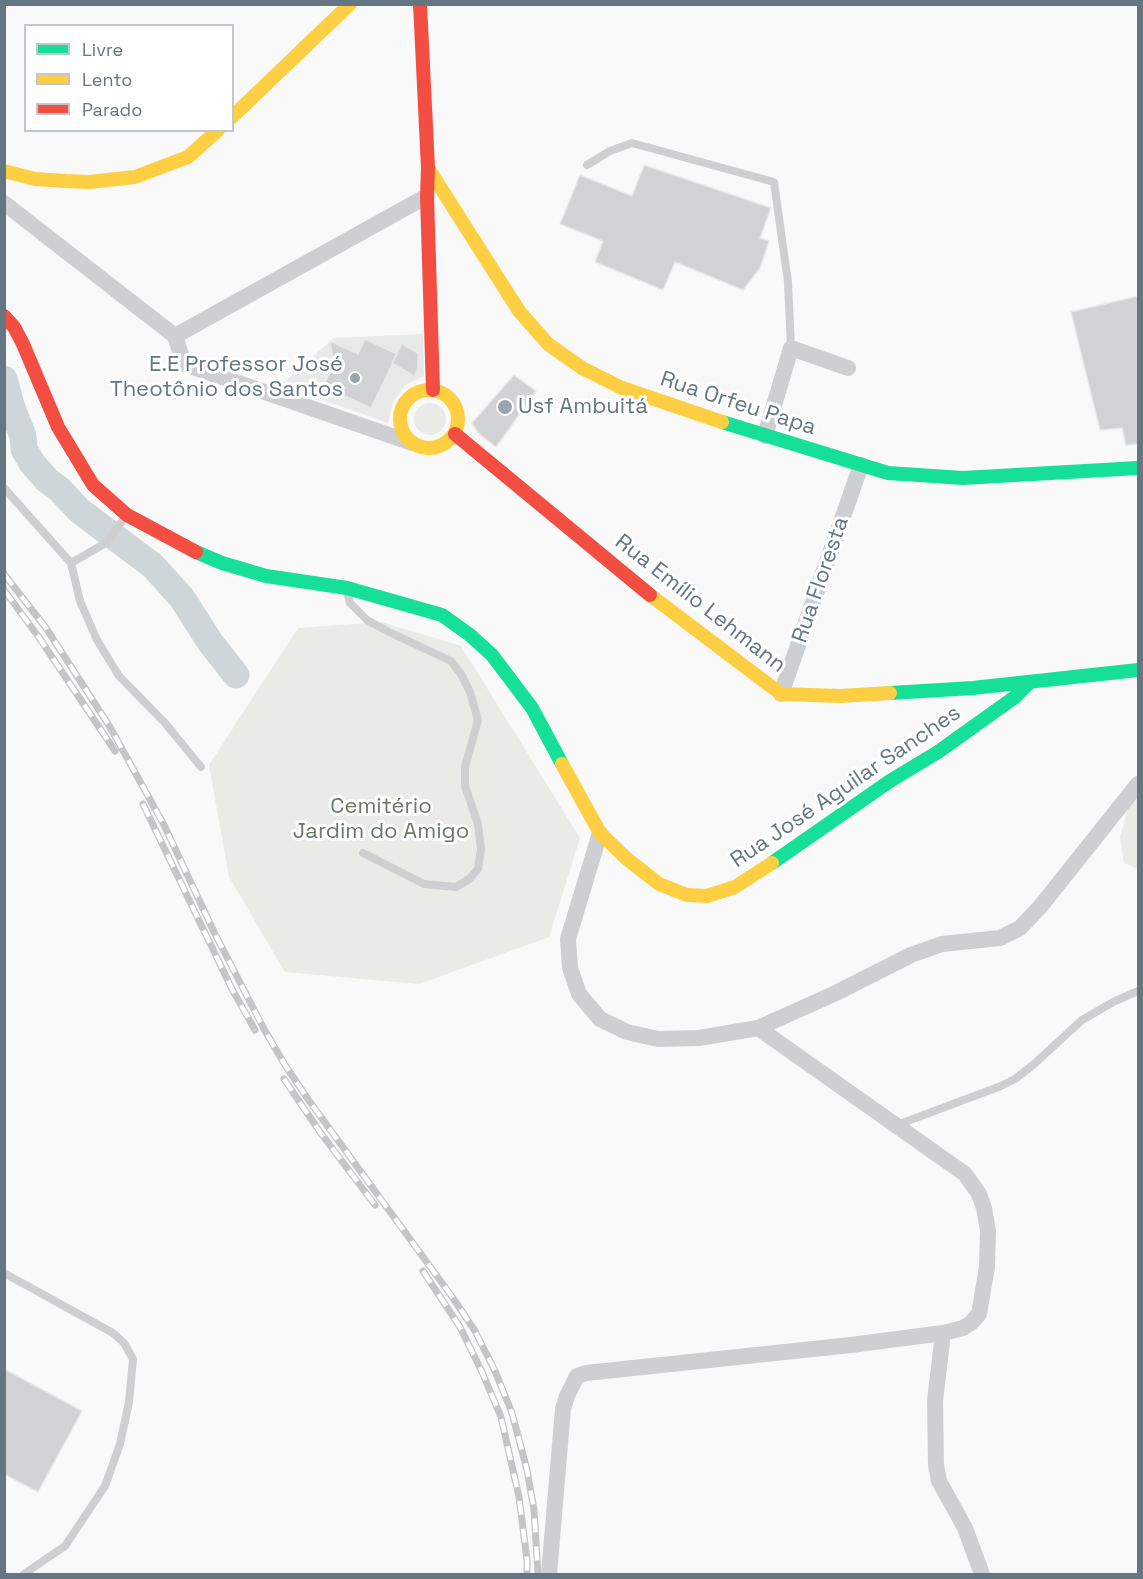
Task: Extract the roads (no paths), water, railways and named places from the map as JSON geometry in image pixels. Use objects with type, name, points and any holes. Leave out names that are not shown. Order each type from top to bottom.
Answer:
[{"type":"street","points":[[234,115],[350,4]]},
{"type":"street","points":[[420,4],[428,168],[433,390]]},
{"type":"street","points":[[4,171],[34,179],[65,181],[89,182],[135,177],[188,157],[216,132]]},
{"type":"street","name":"Rua Orfeu Papa","points":[[428,168],[519,310],[548,344],[582,368],[622,388],[765,436],[888,473],[963,478],[1138,468]]},
{"type":"street","points":[[175,336],[427,196]]},
{"type":"street","points":[[4,203],[175,336],[184,364],[429,449],[448,442],[455,434],[459,417],[456,408],[445,395],[433,390],[418,392],[403,405],[400,425],[404,435],[412,443]]},
{"type":"street","name":"Rua José Aguilar Sanches","points":[[4,316],[23,344],[58,427],[93,485],[127,515],[183,546],[222,563],[267,576],[347,588],[441,615],[470,635],[492,655],[532,708],[600,833],[627,859],[659,884],[687,895],[707,896],[735,887],[890,781],[938,752],[1015,697],[1030,682]]},
{"type":"street","points":[[765,436],[791,348],[848,368]]},
{"type":"street","points":[[383,433],[400,425]]},
{"type":"street","name":"Rua Emílio Lehmann","points":[[455,434],[659,602],[781,694],[840,696],[973,688],[1138,670]]},
{"type":"street","name":"Rua Floresta","points":[[781,694],[861,465]]},
{"type":"street","points":[[600,833],[568,939],[570,968],[579,994],[600,1019],[627,1032],[658,1039],[699,1038],[758,1028],[836,993],[911,955],[942,944],[1000,938],[1020,928],[1040,907],[1138,784]]},
{"type":"street","points":[[549,1575],[563,1409],[570,1389],[578,1376],[586,1373],[839,1347],[943,1333],[963,1328],[979,1314],[987,1267],[988,1231],[979,1194],[965,1174],[758,1028]]},
{"type":"street","points":[[943,1333],[934,1401],[936,1466],[939,1481],[965,1528],[982,1575]]},
{"type":"lane","points":[[587,165],[610,151],[632,143],[774,182],[789,282],[791,348]]},
{"type":"lane","points":[[4,488],[71,563],[80,601],[92,630],[119,676],[165,723],[201,767]]},
{"type":"lane","points":[[71,563],[106,543],[127,515]]},
{"type":"lane","points":[[347,588],[350,603],[367,620],[451,661],[470,692],[478,720],[465,767],[465,786],[478,824],[481,849],[478,869],[469,879],[456,887],[424,884],[363,853]]},
{"type":"lane","points":[[897,1125],[1015,1079],[1082,1020],[1115,1000],[1138,991]]},
{"type":"lane","points":[[4,1273],[113,1333],[124,1343],[133,1359],[123,1433],[105,1486],[65,1546],[24,1575]]},
{"type":"waterway","points":[[4,379],[23,436],[24,449],[32,463],[80,511],[153,566],[182,598],[210,642],[236,675]]},
{"type":"railway","points":[[4,574],[46,628],[110,727],[164,825],[215,934],[285,1065],[475,1331],[512,1413],[527,1470],[534,1510],[538,1574]]},
{"type":"railway","points":[[4,590],[38,636],[115,751]]},
{"type":"railway","points":[[143,804],[232,989],[255,1030]]},
{"type":"railway","points":[[284,1079],[320,1132],[375,1205]]},
{"type":"railway","points":[[423,1271],[460,1327],[501,1417],[519,1497],[527,1574]]},
{"type":"place","name":"E.E Professor José Theotônio dos Santos","points":[[355,378]]},
{"type":"place","name":"Usf Ambuitá","points":[[505,407]]},
{"type":"park label","name":"Cemitério Jardim do Amigo","points":[[381,820]]}]
